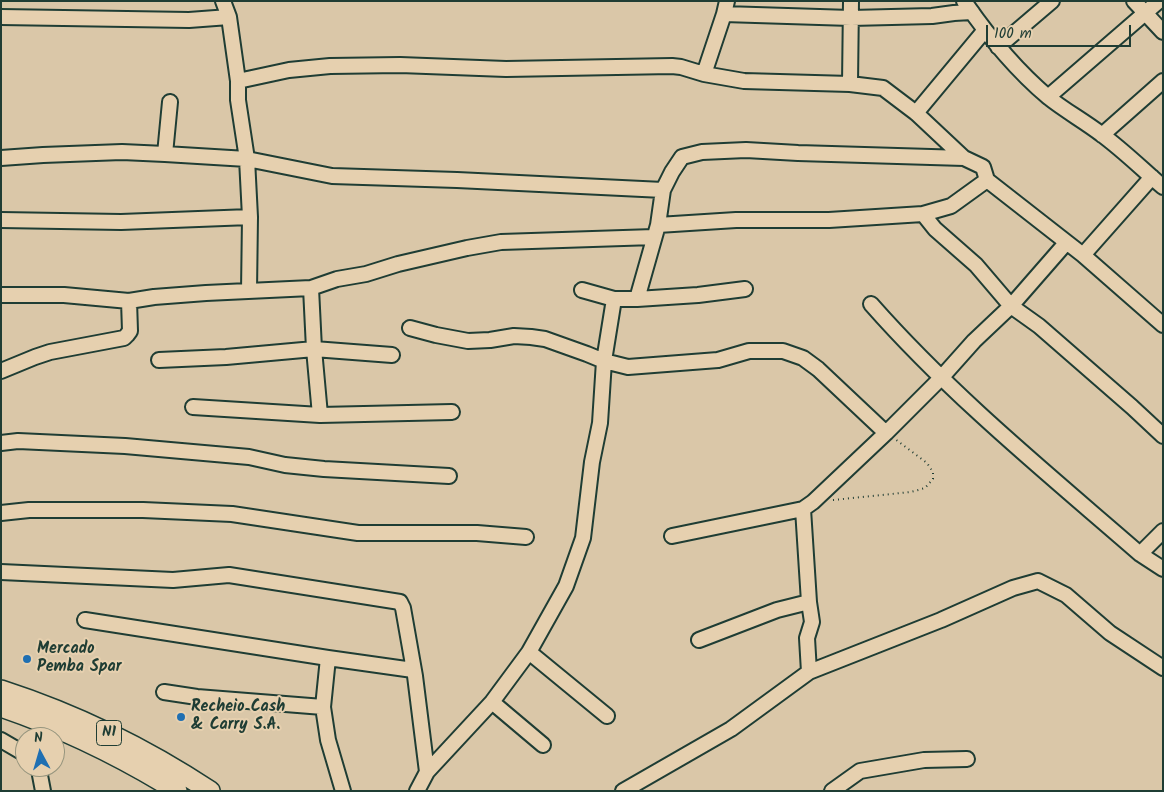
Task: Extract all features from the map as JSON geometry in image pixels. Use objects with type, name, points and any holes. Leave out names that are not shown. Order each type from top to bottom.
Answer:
[{"type":"highway","name":"N1","points":[[1,690],[39,702],[124,740],[210,791]]},
{"type":"highway","name":"N1","points":[[1,707],[83,739],[177,791]]},
{"type":"street","points":[[223,1],[230,17],[238,81],[238,100],[247,159],[250,216],[249,292]]},
{"type":"street","points":[[850,84],[851,1]]},
{"type":"street","points":[[998,47],[1052,1]]},
{"type":"street","points":[[1134,1],[1163,32]]},
{"type":"street","points":[[1048,97],[1159,1]]},
{"type":"street","points":[[704,74],[726,8],[852,18],[932,16],[954,13],[968,7],[998,47],[1048,97],[1102,134],[1160,183],[1083,255]]},
{"type":"street","points":[[1,16],[189,20],[230,17]]},
{"type":"street","points":[[916,114],[984,30]]},
{"type":"street","points":[[238,81],[289,70],[330,66],[400,65],[506,69],[672,66],[744,81],[850,84],[883,88],[916,114],[964,158],[983,167],[987,180],[1083,255],[1163,325]]},
{"type":"street","points":[[1102,134],[1163,81]]},
{"type":"street","points":[[165,154],[170,102]]},
{"type":"street","points":[[637,299],[656,231],[663,190],[682,157],[702,152],[746,150],[964,158]]},
{"type":"street","points":[[1,158],[122,152],[165,154],[247,159],[332,176],[663,190]]},
{"type":"street","points":[[1,294],[64,295],[129,301],[206,293],[311,288],[337,279],[366,274],[398,264],[501,242],[656,231],[736,220],[829,220],[923,214],[951,206],[987,180]]},
{"type":"street","points":[[923,214],[935,229],[976,265],[1011,306],[1046,332],[1132,406],[1163,436]]},
{"type":"street","points":[[1,220],[121,222],[250,216]]},
{"type":"street","points":[[672,536],[808,505],[886,433],[941,378],[974,341],[1011,306],[1066,243]]},
{"type":"street","points":[[311,288],[320,415]]},
{"type":"street","points":[[582,290],[614,299],[637,299],[698,295],[745,289]]},
{"type":"street","points":[[417,791],[427,772],[492,702],[529,652],[566,586],[583,538],[592,462],[600,423],[604,361],[614,299]]},
{"type":"street","points":[[1,371],[35,356],[124,338],[130,331],[129,301]]},
{"type":"street","points":[[871,304],[897,334],[941,378],[1140,554],[1163,569]]},
{"type":"street","points":[[410,328],[468,341],[514,336],[545,339],[604,361],[628,367],[718,360],[749,350],[783,350],[804,358],[818,369],[886,433]]},
{"type":"street","points":[[159,360],[226,357],[314,349],[392,355]]},
{"type":"street","points":[[193,407],[320,415],[452,412]]},
{"type":"street","points":[[1,443],[18,441],[125,446],[249,457],[285,465],[324,469],[449,476]]},
{"type":"street","points":[[808,505],[809,602],[812,622],[806,638],[809,672]]},
{"type":"street","points":[[1,513],[29,510],[143,510],[232,514],[353,532],[476,533],[526,536]]},
{"type":"street","points":[[1140,554],[1163,531]]},
{"type":"street","points":[[1,572],[173,580],[229,575],[400,602],[403,608],[413,670],[427,772]]},
{"type":"street","points":[[623,791],[730,730],[809,672],[941,620],[1013,588],[1038,581],[1066,595],[1110,632],[1163,668]]},
{"type":"street","points":[[699,640],[776,610],[809,602]]},
{"type":"street","points":[[85,620],[413,670]]},
{"type":"street","points":[[529,652],[607,716]]},
{"type":"street","points":[[328,658],[323,707],[328,740],[343,791]]},
{"type":"street","points":[[164,692],[197,697],[323,707]]},
{"type":"street","points":[[492,702],[544,745]]},
{"type":"street","points":[[1,740],[15,748]]},
{"type":"street","points":[[832,791],[860,771],[924,760],[967,759]]},
{"type":"street","points":[[41,777],[43,791]]},
{"type":"path","points":[[808,505],[911,492],[924,488],[933,478],[933,472],[927,463],[886,433]]},
{"type":"place","name":"Mercado Pemba Spar","points":[[27,659]]},
{"type":"place","name":"Recheio Cash & Carry S.A.","points":[[181,717]]}]
